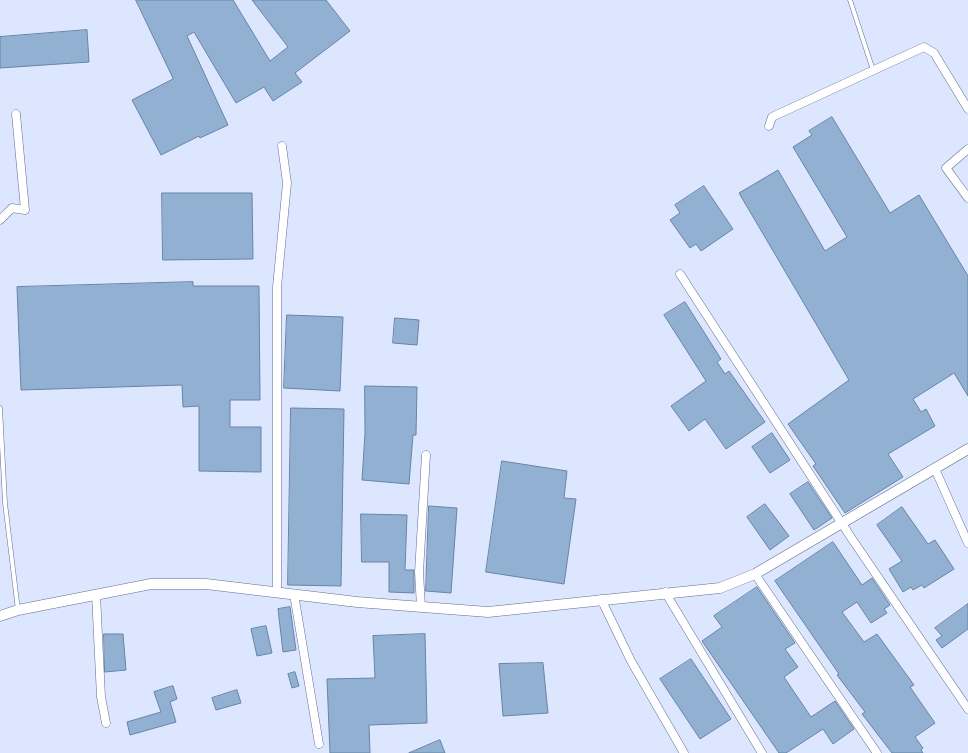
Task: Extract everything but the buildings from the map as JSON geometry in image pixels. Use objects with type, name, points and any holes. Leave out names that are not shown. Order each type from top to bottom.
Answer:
[{"type":"street","points":[[769,126],[772,118],[924,47],[934,53],[968,109]]},
{"type":"street","points":[[0,220],[12,208],[25,210],[16,114]]},
{"type":"street","points":[[277,592],[278,287],[287,183],[282,146]]},
{"type":"street","points":[[968,149],[946,168],[968,198]]},
{"type":"street","points":[[680,274],[842,524],[968,709]]},
{"type":"street","points":[[0,616],[18,610],[151,584],[206,584],[421,607],[488,612],[665,592],[720,588],[756,574],[968,449]]},
{"type":"street","points":[[421,607],[419,572],[426,456]]},
{"type":"street","points":[[935,469],[968,543]]},
{"type":"street","points":[[756,574],[877,753]]},
{"type":"street","points":[[665,592],[762,753]]},
{"type":"street","points":[[96,594],[101,697],[106,722]]},
{"type":"street","points":[[294,594],[319,744]]},
{"type":"street","points":[[601,599],[631,661],[684,753]]},
{"type":"lane","points":[[850,0],[874,72]]},
{"type":"lane","points":[[0,408],[2,503],[18,610]]}]
